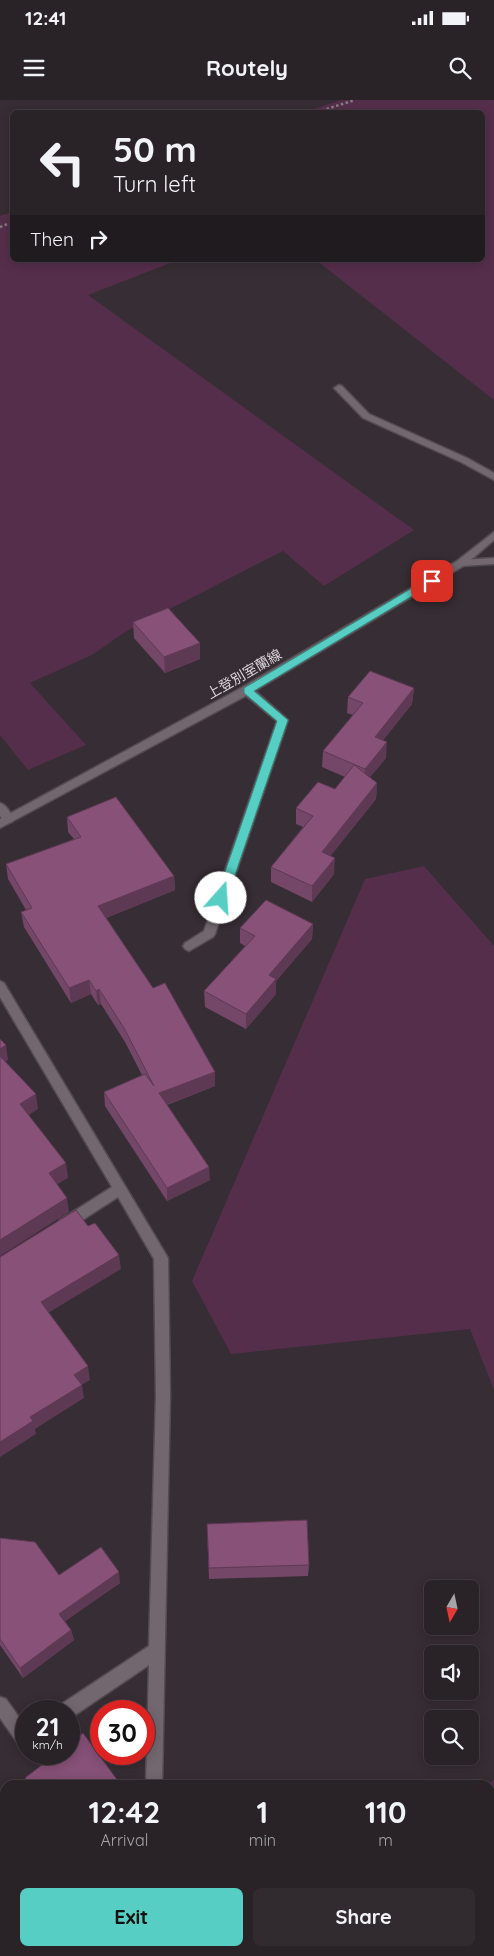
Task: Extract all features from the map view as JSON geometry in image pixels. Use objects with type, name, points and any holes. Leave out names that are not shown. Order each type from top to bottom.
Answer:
[{"type":"street","points":[[339,388],[366,416],[464,460],[494,477]]},
{"type":"street","name":"上登別室蘭線","points":[[4,822],[247,690],[461,563],[494,535]]},
{"type":"street","points":[[461,563],[494,561]]},
{"type":"street","points":[[189,946],[209,934],[283,720],[247,690]]},
{"type":"street","points":[[0,807],[4,822]]},
{"type":"street","points":[[0,986],[161,1258],[163,1395],[154,1780]]},
{"type":"street","points":[[56,1230],[120,1189]]},
{"type":"street","points":[[80,1702],[156,1651]]},
{"type":"street","points":[[0,1705],[15,1726]]},
{"type":"path","points":[[322,110],[355,100]]},
{"type":"shaded area","points":[[341,100],[494,100],[494,400],[319,262],[485,262],[485,110],[311,110]]},
{"type":"shaded area","points":[[10,213],[10,262],[173,262],[88,295],[414,530],[324,586],[283,551],[125,632],[92,655],[30,683],[86,745],[28,770],[0,735],[0,216]]},
{"type":"shaded area","points":[[424,866],[494,946],[494,1390],[470,1329],[231,1354],[192,1281],[365,879]]},
{"type":"building","points":[[168,608],[200,643],[164,657],[133,622]]},
{"type":"building","points":[[370,671],[414,688],[375,737],[387,742],[365,769],[323,751],[363,703],[348,697]]},
{"type":"building","points":[[354,765],[377,783],[322,852],[335,858],[312,886],[271,867],[313,816],[296,808],[318,782],[335,789]]},
{"type":"building","points":[[116,797],[174,876],[98,906],[153,988],[165,983],[215,1072],[159,1093],[209,1167],[167,1188],[104,1092],[145,1074],[154,1086],[124,1028],[99,989],[96,991],[89,980],[69,988],[21,912],[32,908],[6,864],[81,837],[67,817]]},
{"type":"building","points":[[266,900],[313,924],[269,975],[276,979],[246,1014],[204,991],[255,936],[240,928]]},
{"type":"building","points":[[0,1039],[6,1045],[0,1049]]},
{"type":"building","points":[[0,1056],[36,1094],[20,1104],[66,1163],[49,1173],[67,1198],[0,1240]]},
{"type":"building","points":[[76,1210],[88,1226],[95,1223],[119,1255],[41,1302],[88,1366],[74,1375],[82,1385],[30,1417],[33,1421],[0,1442],[0,1257]]},
{"type":"building","points":[[307,1520],[309,1565],[209,1568],[207,1524]]},
{"type":"building","points":[[0,1538],[35,1542],[59,1575],[101,1547],[119,1572],[59,1614],[71,1630],[20,1668],[0,1639]]},
{"type":"building","points":[[83,1733],[90,1743],[90,1765],[106,1765],[117,1780],[26,1780],[25,1778],[42,1765],[80,1765],[80,1735]]},
{"type":"route","points":[[221,898],[283,720],[247,690],[432,581]]}]
